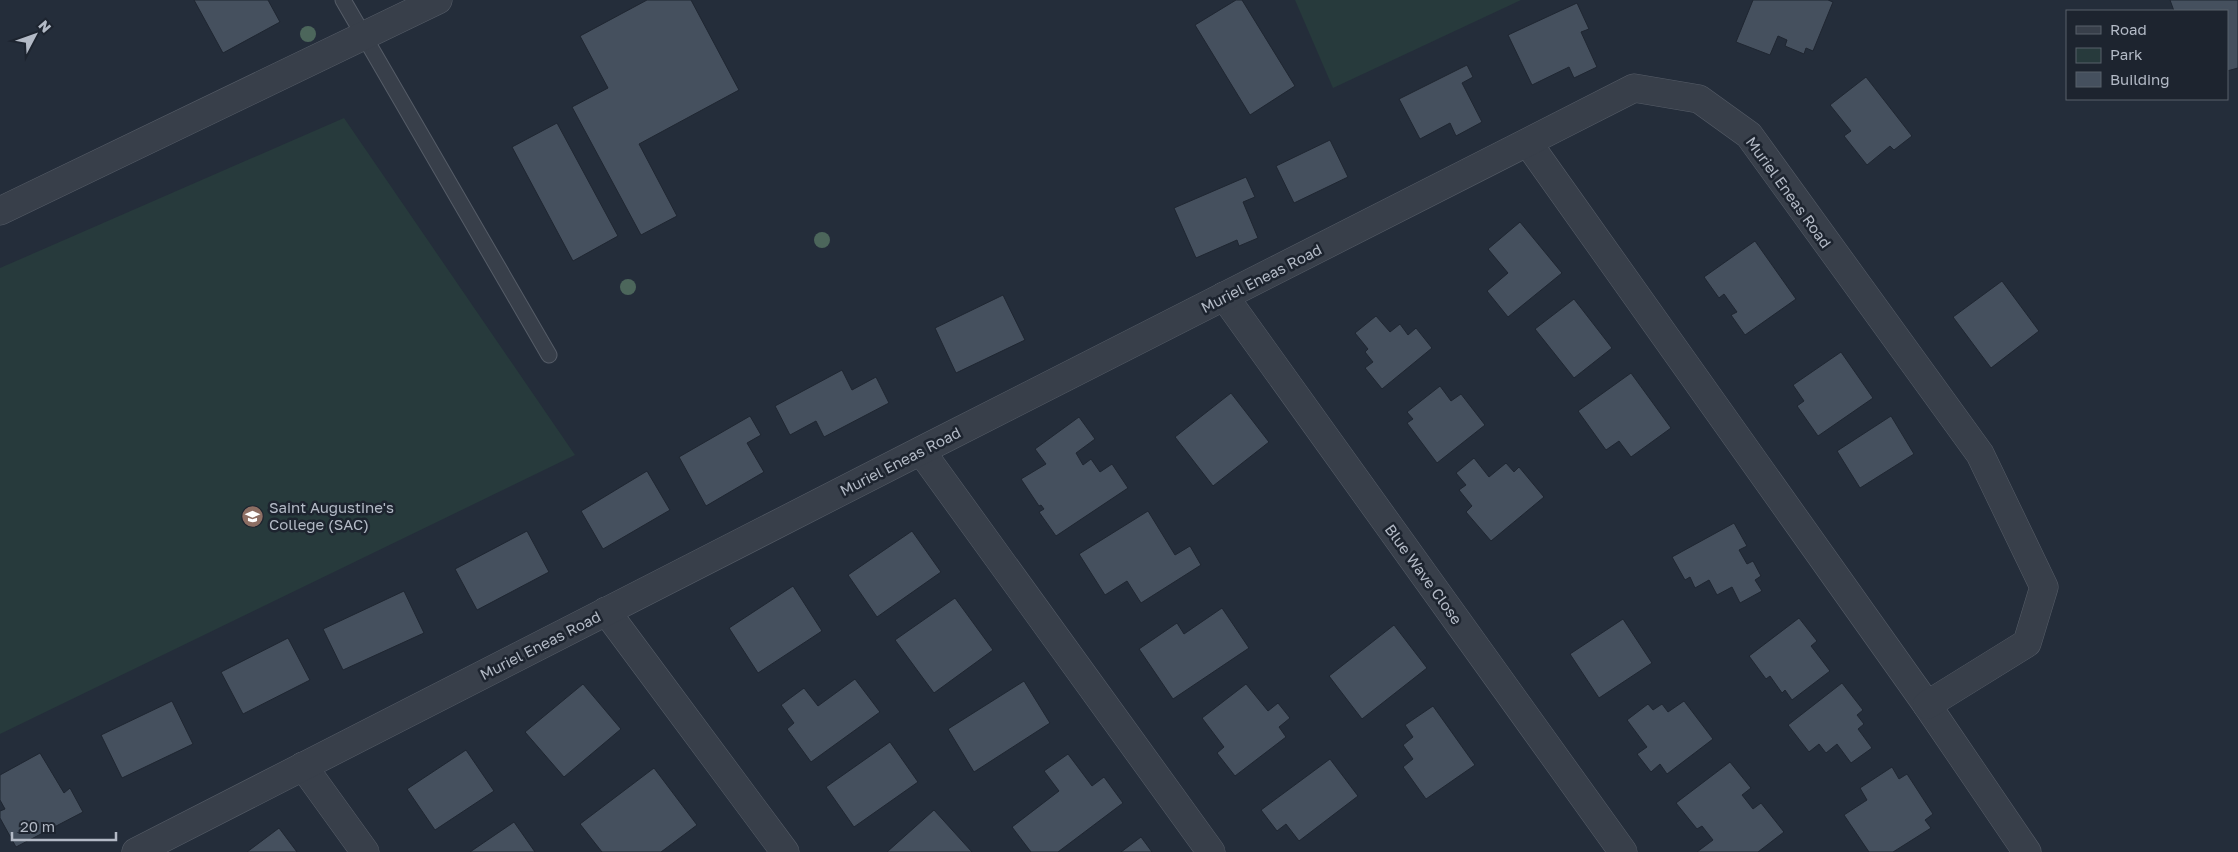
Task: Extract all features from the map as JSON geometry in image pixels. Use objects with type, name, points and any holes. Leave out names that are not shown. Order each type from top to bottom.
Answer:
[{"type":"street","points":[[0,211],[364,38],[438,0]]},
{"type":"street","name":"Muriel Eneas Road","points":[[136,852],[1634,88],[1699,99],[1749,135],[1980,454],[2044,587],[2026,643],[1927,705]]},
{"type":"street","points":[[1528,143],[1927,705],[2027,852]]},
{"type":"street","name":"Blue Wave Close","points":[[1224,296],[1623,852]]},
{"type":"street","points":[[921,451],[1211,852]]},
{"type":"street","points":[[606,611],[785,852]]},
{"type":"street","points":[[303,766],[365,852]]},
{"type":"lane","points":[[344,0],[364,38],[549,355]]},
{"type":"green space","points":[[1295,0],[1521,0],[1333,88]]},
{"type":"green space","points":[[344,118],[575,455],[0,734],[0,268]]},
{"type":"building","points":[[194,0],[268,0],[280,22],[223,53]]},
{"type":"building","points":[[647,0],[691,0],[739,90],[639,144],[677,216],[641,235],[572,107],[608,88],[580,36]]},
{"type":"building","points":[[1236,0],[1242,0],[1295,86],[1250,115],[1195,25]]},
{"type":"building","points":[[1753,0],[1828,0],[1833,2],[1813,51],[1806,48],[1804,54],[1785,46],[1787,40],[1778,36],[1770,55],[1736,42]]},
{"type":"building","points":[[2170,0],[2238,0],[2238,68],[2228,71],[2228,10],[2174,10]]},
{"type":"building","points":[[1577,3],[1589,29],[1581,32],[1597,67],[1574,78],[1569,67],[1532,85],[1508,35]]},
{"type":"building","points":[[1467,65],[1473,77],[1462,83],[1482,122],[1456,136],[1450,123],[1420,139],[1399,99]]},
{"type":"building","points":[[1866,77],[1912,136],[1894,150],[1890,146],[1867,165],[1844,136],[1851,131],[1830,105]]},
{"type":"building","points":[[557,123],[618,236],[573,261],[512,147]]},
{"type":"building","points":[[1330,140],[1348,177],[1294,203],[1276,166]]},
{"type":"building","points":[[1246,177],[1255,197],[1243,202],[1258,238],[1239,246],[1237,240],[1196,258],[1174,208]]},
{"type":"building","points":[[1520,222],[1562,273],[1508,317],[1487,291],[1508,273],[1488,249]]},
{"type":"building","points":[[1755,241],[1796,299],[1745,335],[1731,315],[1737,312],[1724,294],[1719,298],[1704,277]]},
{"type":"building","points":[[2002,281],[2039,331],[1991,368],[1953,317]]},
{"type":"building","points":[[1003,295],[1025,340],[956,373],[935,328]]},
{"type":"building","points":[[1574,299],[1612,348],[1574,378],[1535,329]]},
{"type":"building","points":[[1376,316],[1390,332],[1400,324],[1408,335],[1416,328],[1432,348],[1382,389],[1365,368],[1373,362],[1365,352],[1368,349],[1355,333]]},
{"type":"building","points":[[1841,352],[1873,398],[1818,436],[1797,406],[1804,401],[1793,385]]},
{"type":"building","points":[[842,370],[852,390],[876,377],[889,403],[824,437],[816,421],[790,435],[775,406]]},
{"type":"building","points":[[1631,373],[1671,428],[1631,457],[1619,441],[1606,450],[1578,411]]},
{"type":"building","points":[[1440,386],[1451,401],[1461,394],[1485,425],[1437,463],[1407,423],[1413,419],[1407,412]]},
{"type":"building","points":[[1231,393],[1269,442],[1213,486],[1175,437]]},
{"type":"building","points":[[750,416],[761,435],[747,443],[764,472],[706,506],[679,457]]},
{"type":"building","points":[[1891,416],[1914,454],[1860,488],[1837,451]]},
{"type":"building","points":[[1079,417],[1095,439],[1076,453],[1083,465],[1091,459],[1100,472],[1112,464],[1128,488],[1056,536],[1039,512],[1044,509],[1041,505],[1039,506],[1021,479],[1046,464],[1035,449]]},
{"type":"building","points":[[1474,458],[1489,477],[1506,463],[1514,472],[1519,467],[1544,497],[1491,541],[1466,512],[1472,506],[1459,490],[1466,485],[1456,473]]},
{"type":"building","points":[[647,471],[670,510],[603,549],[581,511]]},
{"type":"building","points":[[1148,511],[1175,555],[1190,546],[1201,565],[1141,603],[1127,581],[1105,595],[1079,554]]},
{"type":"building","points":[[1734,523],[1747,546],[1739,550],[1747,564],[1753,561],[1761,576],[1755,580],[1762,591],[1740,603],[1732,587],[1717,595],[1709,580],[1695,588],[1690,577],[1685,580],[1672,557]]},
{"type":"building","points":[[527,531],[549,572],[477,610],[455,569]]},
{"type":"building","points":[[912,531],[941,572],[877,617],[848,575]]},
{"type":"building","points":[[793,586],[822,631],[758,673],[729,628]]},
{"type":"building","points":[[404,591],[424,633],[343,670],[323,629]]},
{"type":"building","points":[[955,598],[993,650],[934,693],[895,640]]},
{"type":"building","points":[[1222,608],[1249,648],[1173,699],[1139,649],[1177,623],[1184,634]]},
{"type":"building","points":[[1799,618],[1817,641],[1811,646],[1830,671],[1792,700],[1785,690],[1782,693],[1770,676],[1766,679],[1749,656]]},
{"type":"building","points":[[1623,619],[1652,663],[1599,698],[1570,654]]},
{"type":"building","points":[[1394,625],[1427,668],[1362,719],[1329,676]]},
{"type":"building","points":[[288,638],[310,680],[243,714],[221,672]]},
{"type":"building","points":[[855,679],[880,712],[811,762],[787,729],[794,723],[781,705],[804,688],[818,706]]},
{"type":"building","points":[[1024,681],[1050,723],[974,772],[948,729]]},
{"type":"building","points":[[1842,683],[1863,710],[1857,715],[1864,724],[1858,729],[1872,748],[1851,763],[1837,744],[1826,753],[1819,744],[1809,752],[1788,725]]},
{"type":"building","points":[[583,684],[621,729],[564,777],[525,732]]},
{"type":"building","points":[[1246,684],[1268,711],[1278,703],[1290,718],[1279,727],[1286,737],[1235,776],[1217,753],[1224,747],[1202,718]]},
{"type":"building","points":[[172,701],[193,744],[122,778],[101,735]]},
{"type":"building","points":[[1684,701],[1713,739],[1667,774],[1660,764],[1651,772],[1637,754],[1647,747],[1627,720],[1648,704],[1653,710],[1662,704],[1668,712]]},
{"type":"building","points":[[1433,706],[1475,765],[1426,799],[1403,767],[1413,759],[1403,745],[1413,737],[1405,725]]},
{"type":"building","points":[[890,742],[918,782],[854,827],[826,787]]},
{"type":"building","points":[[466,750],[494,791],[435,830],[407,789]]},
{"type":"building","points":[[40,753],[64,793],[70,788],[83,812],[16,847],[0,818],[0,811],[5,809],[0,800],[0,775]]},
{"type":"building","points":[[1068,754],[1092,786],[1104,777],[1123,803],[1058,852],[1031,852],[1012,827],[1059,791],[1044,771]]},
{"type":"building","points":[[1330,759],[1358,796],[1299,841],[1286,824],[1277,831],[1261,810]]},
{"type":"building","points":[[1730,762],[1751,788],[1742,795],[1753,809],[1761,803],[1784,832],[1758,852],[1697,852],[1713,840],[1702,826],[1697,829],[1676,803]]},
{"type":"building","points":[[1892,767],[1899,779],[1907,774],[1933,814],[1925,820],[1931,828],[1893,852],[1869,852],[1844,815],[1867,800],[1860,788]]},
{"type":"building","points":[[654,768],[697,825],[661,852],[602,852],[580,824]]},
{"type":"building","points":[[934,810],[972,852],[887,852]]},
{"type":"building","points":[[514,822],[535,852],[470,852]]},
{"type":"building","points":[[279,828],[297,852],[247,852]]},
{"type":"building","points":[[1141,837],[1152,852],[1121,852]]},
{"type":"place","name":"Saint Augustine's College (SAC)","points":[[253,516]]}]
